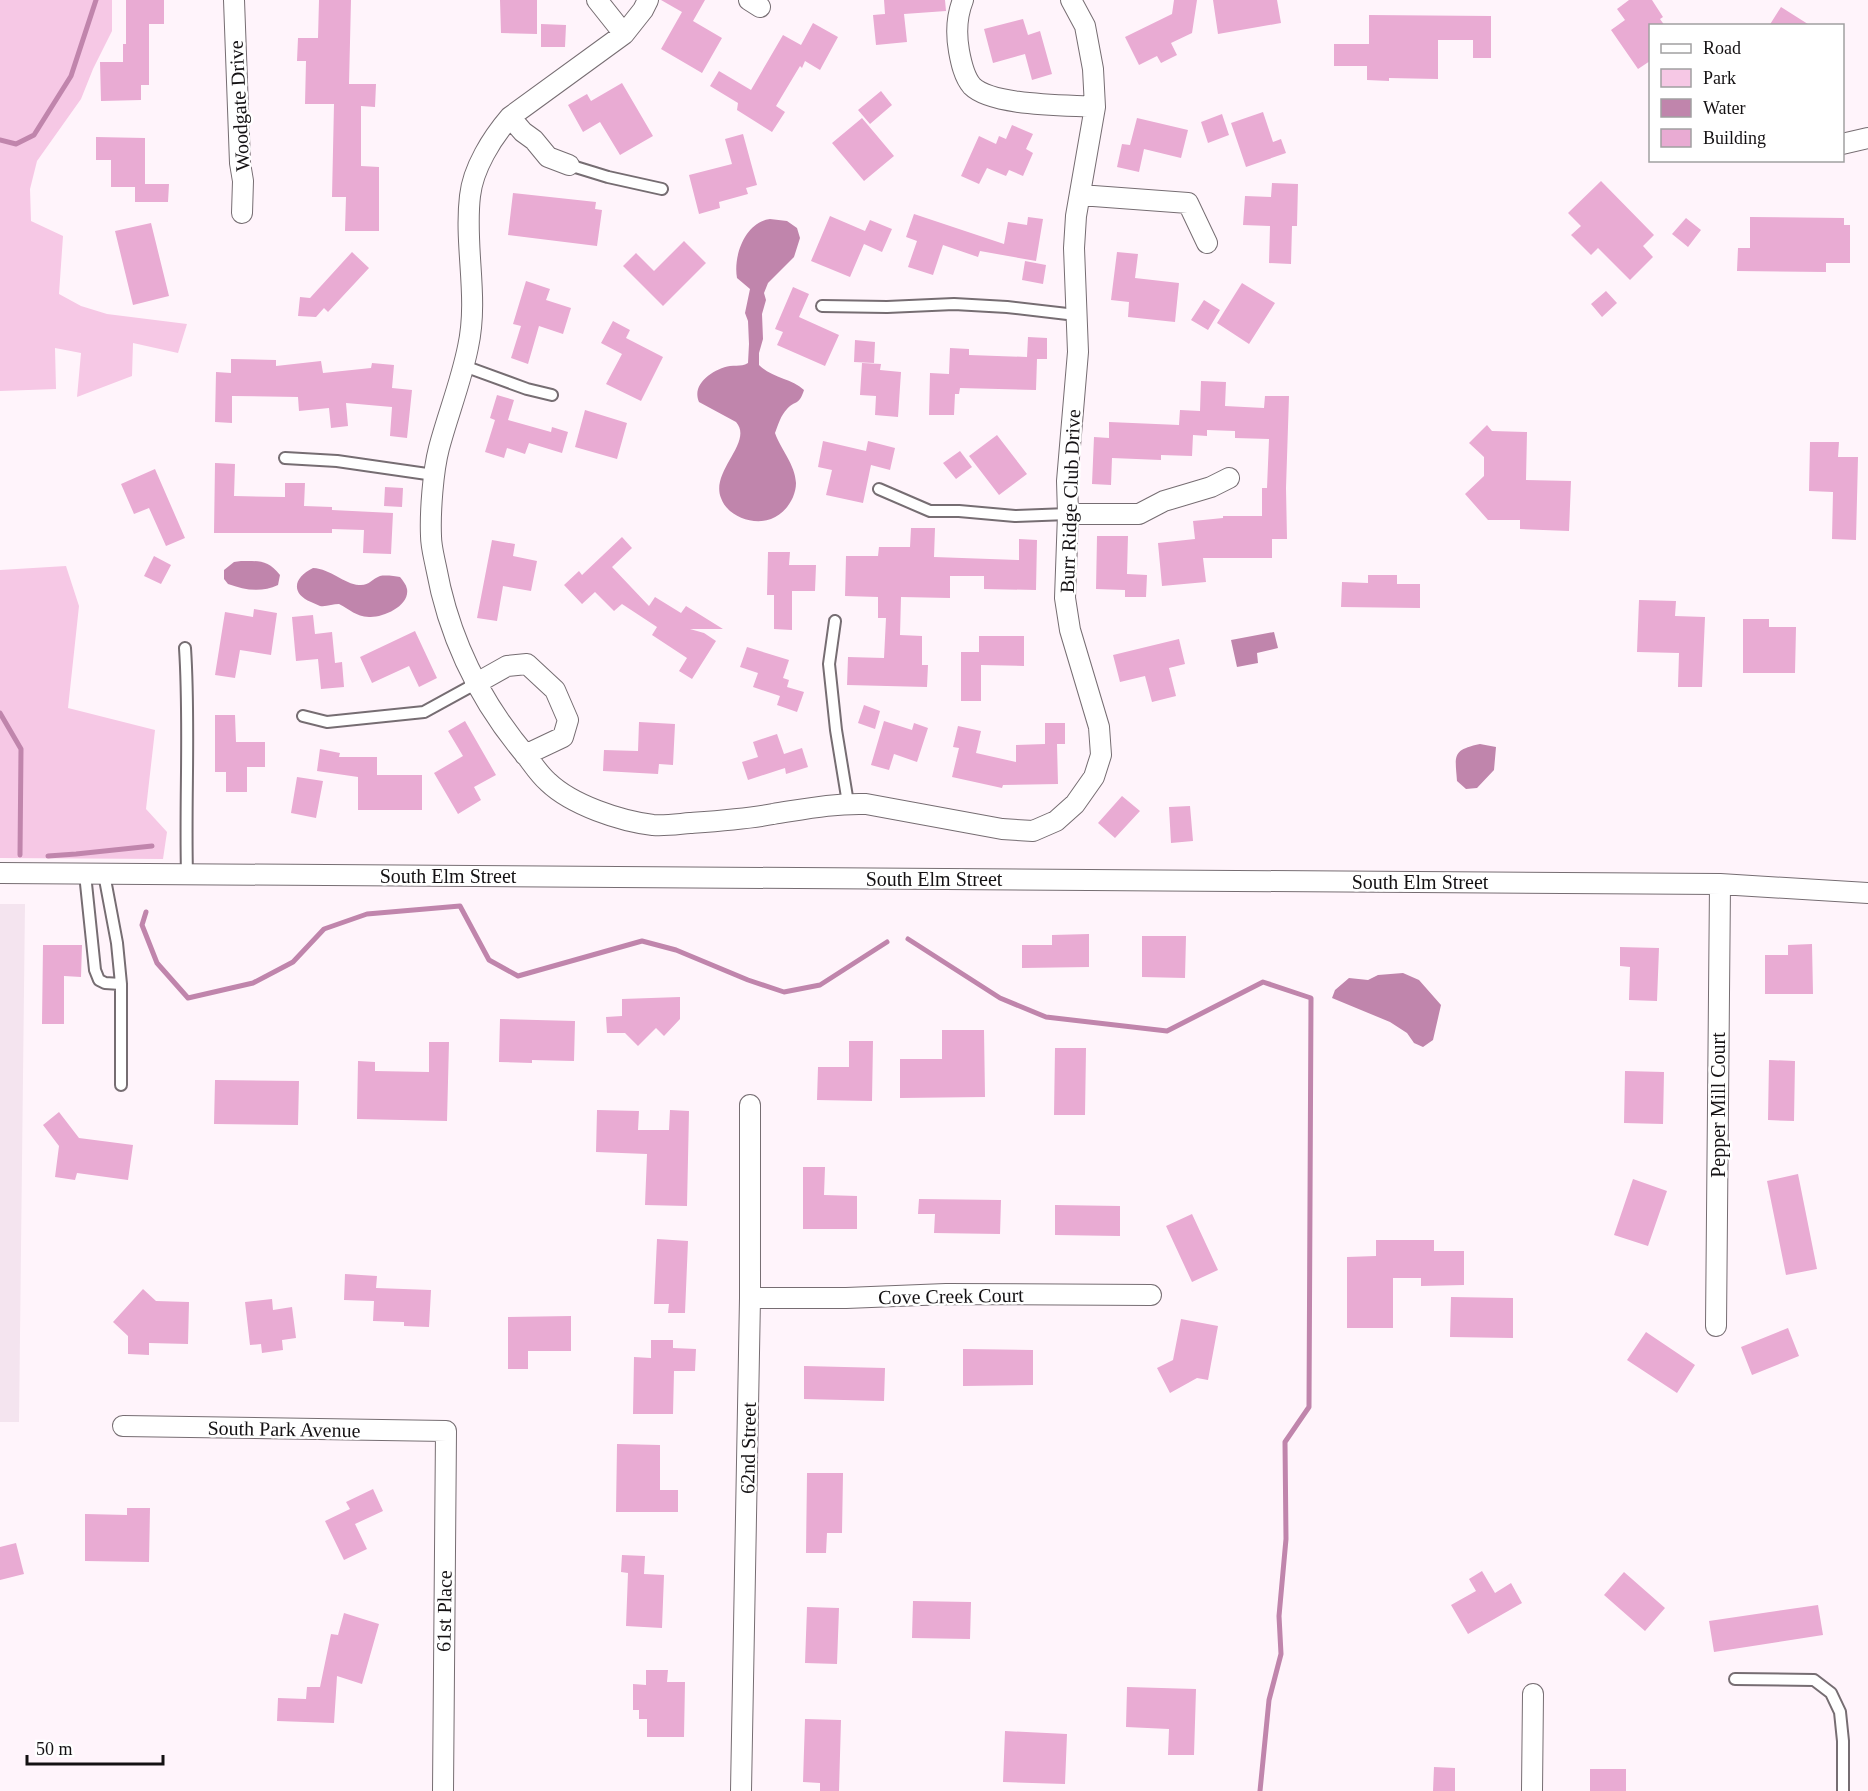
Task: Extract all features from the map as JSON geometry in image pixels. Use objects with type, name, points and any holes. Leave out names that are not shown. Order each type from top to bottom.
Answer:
[{"type":"street","name":"Woodgate Drive","points":[[234,0],[240,163],[243,181],[242,213]]},
{"type":"street","points":[[597,0],[624,34]]},
{"type":"street","name":"Burr Ridge Club Drive","points":[[648,0],[624,34],[510,117],[498,130],[477,172],[470,195],[472,328],[464,366],[438,450],[430,537],[448,621],[475,684],[499,722],[548,783],[589,808],[654,825],[772,815],[810,807],[848,803],[866,804],[1002,829],[1033,831],[1056,821],[1075,804],[1094,777],[1101,755],[1101,742],[1094,706],[1070,630],[1065,598],[1068,514],[1066,481],[1078,352],[1074,248],[1076,216],[1095,107],[1093,69],[1085,26],[1071,0]]},
{"type":"street","points":[[963,0],[957,34],[962,67],[972,86],[990,96],[1011,102],[1095,107]]},
{"type":"street","points":[[510,117],[548,157],[569,165]]},
{"type":"street","points":[[1844,144],[1868,138]]},
{"type":"street","points":[[1080,195],[1188,203],[1207,243]]},
{"type":"street","points":[[1068,514],[1140,514],[1164,501],[1211,488],[1229,478]]},
{"type":"street","points":[[475,684],[507,666],[527,664],[555,690],[568,720],[563,737],[525,755]]},
{"type":"street","name":"South Elm Street","points":[[0,873],[1720,884],[1868,893]]},
{"type":"street","name":"Pepper Mill Court","points":[[1716,1326],[1720,884]]},
{"type":"street","name":"62nd Street","points":[[741,1791],[750,1298],[750,1105]]},
{"type":"street","name":"Cove Creek Court","points":[[750,1298],[846,1298],[946,1294],[1151,1295]]},
{"type":"street","name":"South Park Avenue","points":[[123,1426],[446,1431]]},
{"type":"street","name":"61st Place","points":[[443,1791],[446,1431]]},
{"type":"street","points":[[1532,1791],[1533,1694]]},
{"type":"lane","points":[[569,165],[608,177],[662,189]]},
{"type":"lane","points":[[822,306],[888,307],[954,304],[1076,315]]},
{"type":"lane","points":[[464,366],[527,389],[552,395]]},
{"type":"lane","points":[[285,458],[337,461],[434,475]]},
{"type":"lane","points":[[879,489],[930,511],[1015,516],[1068,514]]},
{"type":"lane","points":[[835,621],[829,664],[836,730],[848,803]]},
{"type":"lane","points":[[185,648],[188,688],[187,874]]},
{"type":"lane","points":[[303,716],[327,722],[424,712],[475,684]]},
{"type":"lane","points":[[94,874],[95,970],[99,980],[121,984]]},
{"type":"lane","points":[[94,874],[117,943],[121,984],[121,1085]]},
{"type":"lane","points":[[1735,1679],[1814,1680],[1832,1693],[1840,1712],[1843,1741],[1843,1791]]},
{"type":"shaded area","points":[[0,904],[25,904],[19,1422],[0,1422]]},
{"type":"green space","points":[[0,0],[112,0],[112,31],[81,99],[37,161],[30,189],[31,221],[63,236],[59,294],[81,306],[107,314],[187,324],[178,353],[133,343],[132,376],[77,397],[81,353],[55,348],[56,389],[0,391]]},
{"type":"green space","points":[[66,566],[79,606],[68,708],[155,730],[146,809],[167,832],[163,859],[0,858],[0,570]]},
{"type":"water","points":[[770,219],[787,221],[797,228],[800,238],[794,257],[768,283],[764,293],[766,300],[762,314],[763,339],[759,353],[759,365],[804,390],[799,401],[783,414],[775,433],[795,476],[794,494],[789,505],[776,517],[756,521],[742,518],[729,510],[721,498],[719,488],[721,478],[740,439],[740,430],[736,422],[699,402],[697,395],[705,378],[717,370],[748,363],[748,321],[745,313],[750,289],[737,278],[737,260],[739,250],[748,233],[761,221]]},
{"type":"water","points":[[258,561],[271,566],[280,575],[278,585],[253,590],[228,584],[224,579],[224,570],[234,562]]},
{"type":"water","points":[[313,568],[359,585],[380,576],[400,577],[407,587],[407,595],[400,606],[375,617],[360,615],[339,604],[320,606],[304,598],[297,590],[298,580]]},
{"type":"water","points":[[1274,632],[1278,648],[1257,653],[1258,663],[1237,667],[1231,640]]},
{"type":"water","points":[[1480,744],[1496,747],[1494,770],[1477,788],[1466,789],[1457,781],[1457,755],[1464,749]]},
{"type":"water","points":[[1403,973],[1419,980],[1441,1005],[1433,1040],[1423,1047],[1414,1043],[1407,1033],[1390,1022],[1332,998],[1335,990],[1349,978],[1368,980],[1378,975]]},
{"type":"building","points":[[126,0],[164,0],[164,24],[149,24],[149,85],[141,85],[141,100],[101,101],[100,62],[123,62],[123,44],[126,44]]},
{"type":"building","points":[[319,0],[351,0],[349,84],[376,84],[375,107],[361,106],[361,166],[379,167],[379,231],[345,231],[346,197],[332,197],[334,104],[305,104],[306,61],[297,61],[298,38],[318,38]]},
{"type":"building","points":[[500,0],[537,0],[537,34],[501,33]]},
{"type":"building","points":[[661,0],[705,0],[693,21],[722,38],[702,73],[661,49],[682,12]]},
{"type":"building","points":[[884,0],[945,0],[946,11],[904,14],[907,42],[876,45],[873,15],[885,14]]},
{"type":"building","points":[[1174,0],[1197,0],[1192,33],[1171,43],[1177,55],[1161,63],[1157,56],[1139,65],[1125,37],[1172,14]]},
{"type":"building","points":[[1213,0],[1277,0],[1281,23],[1218,34]]},
{"type":"building","points":[[1629,0],[1652,0],[1663,17],[1660,19],[1664,24],[1649,24],[1649,62],[1638,69],[1611,30],[1625,20],[1617,9]]},
{"type":"building","points":[[1781,7],[1808,24],[1770,24]]},
{"type":"building","points":[[1369,15],[1491,16],[1491,58],[1473,58],[1473,40],[1438,40],[1438,79],[1367,80],[1367,66],[1334,66],[1334,44],[1369,44]]},
{"type":"building","points":[[1023,19],[1028,35],[1040,31],[1052,74],[1032,80],[1025,54],[993,63],[984,29]]},
{"type":"building","points":[[813,23],[838,37],[820,70],[805,61],[802,68],[800,66],[776,106],[785,112],[772,132],[737,110],[738,103],[710,86],[719,71],[751,90],[783,35],[801,45]]},
{"type":"building","points":[[541,24],[566,25],[565,47],[541,47]]},
{"type":"building","points":[[622,83],[653,136],[620,155],[600,122],[583,132],[568,105],[587,94],[591,101]]},
{"type":"building","points":[[881,91],[892,105],[870,124],[858,110]]},
{"type":"building","points":[[1263,112],[1273,142],[1281,139],[1286,153],[1246,167],[1231,123]]},
{"type":"building","points":[[1222,114],[1229,135],[1208,143],[1201,122]]},
{"type":"building","points":[[862,118],[894,156],[864,181],[832,143]]},
{"type":"building","points":[[1137,118],[1188,130],[1181,158],[1144,149],[1139,172],[1117,167],[1122,144],[1130,145]]},
{"type":"building","points":[[1012,125],[1033,134],[1026,149],[1033,153],[1023,176],[1009,170],[1006,176],[987,168],[979,184],[961,176],[979,136],[996,144],[999,136],[1006,139]]},
{"type":"building","points":[[743,134],[757,185],[746,188],[748,194],[719,202],[720,208],[699,214],[689,175],[732,164],[725,139]]},
{"type":"building","points":[[96,137],[145,138],[145,184],[169,184],[168,202],[135,202],[135,187],[111,187],[111,160],[96,160]]},
{"type":"building","points":[[1601,181],[1654,235],[1643,246],[1653,257],[1630,280],[1598,248],[1591,255],[1571,235],[1581,226],[1568,213]]},
{"type":"building","points":[[1272,183],[1298,184],[1297,226],[1292,226],[1291,264],[1269,263],[1270,226],[1243,225],[1245,196],[1271,197]]},
{"type":"building","points":[[513,193],[596,202],[595,209],[602,210],[597,246],[508,235]]},
{"type":"building","points":[[914,214],[1004,244],[1008,222],[1027,225],[1028,217],[1043,219],[1036,261],[980,251],[978,257],[943,245],[933,275],[908,267],[917,241],[906,237]]},
{"type":"building","points":[[830,216],[865,231],[870,220],[892,229],[882,252],[864,244],[850,277],[811,261]]},
{"type":"building","points":[[1750,217],[1844,218],[1844,225],[1850,225],[1850,263],[1826,263],[1826,272],[1737,271],[1738,248],[1750,248]]},
{"type":"building","points":[[1686,218],[1701,230],[1688,247],[1672,234]]},
{"type":"building","points":[[151,223],[169,296],[133,305],[115,231]]},
{"type":"building","points":[[684,241],[706,263],[663,306],[623,266],[636,253],[654,271]]},
{"type":"building","points":[[352,252],[369,268],[328,312],[324,308],[316,317],[298,316],[300,297],[310,298]]},
{"type":"building","points":[[1117,252],[1138,254],[1135,278],[1179,283],[1175,322],[1128,317],[1129,302],[1111,300]]},
{"type":"building","points":[[1025,261],[1046,265],[1043,284],[1022,280]]},
{"type":"building","points":[[526,281],[550,289],[546,300],[571,308],[563,334],[539,326],[528,364],[511,358],[521,326],[513,324]]},
{"type":"building","points":[[1242,283],[1275,303],[1249,344],[1217,323]]},
{"type":"building","points":[[793,287],[809,294],[799,317],[839,335],[825,366],[777,345],[783,332],[775,329]]},
{"type":"building","points":[[1606,291],[1617,303],[1602,317],[1591,304]]},
{"type":"building","points":[[1204,300],[1220,310],[1208,330],[1191,320]]},
{"type":"building","points":[[613,321],[630,330],[626,338],[663,357],[641,401],[606,384],[622,354],[601,343]]},
{"type":"building","points":[[1028,337],[1047,338],[1047,359],[1037,359],[1036,390],[960,388],[959,394],[955,394],[954,415],[929,415],[930,373],[949,374],[950,348],[969,349],[969,355],[1027,357]]},
{"type":"building","points":[[855,340],[875,342],[874,363],[854,362]]},
{"type":"building","points":[[231,359],[276,360],[276,366],[321,361],[323,373],[371,368],[372,363],[394,365],[392,388],[412,390],[407,438],[390,436],[392,407],[346,403],[348,426],[331,428],[329,408],[299,411],[298,397],[232,396],[232,423],[215,422],[216,372],[231,373]]},
{"type":"building","points":[[862,363],[881,364],[880,370],[901,372],[898,417],[875,415],[876,396],[860,395]]},
{"type":"building","points":[[1201,381],[1226,382],[1225,406],[1264,408],[1265,396],[1289,396],[1287,539],[1272,539],[1272,558],[1203,558],[1206,582],[1162,586],[1158,543],[1195,539],[1193,521],[1223,518],[1223,516],[1262,516],[1262,488],[1267,488],[1269,439],[1235,438],[1235,431],[1207,430],[1207,436],[1193,435],[1192,456],[1161,455],[1161,460],[1112,458],[1111,485],[1092,484],[1094,437],[1109,438],[1109,422],[1179,425],[1180,410],[1200,411]]},
{"type":"building","points":[[497,395],[514,400],[508,420],[551,432],[552,427],[568,432],[562,453],[529,443],[525,454],[507,448],[504,458],[485,452],[495,420],[490,418]]},
{"type":"building","points":[[585,410],[627,423],[617,459],[575,447]]},
{"type":"building","points":[[1487,425],[1492,431],[1527,432],[1526,480],[1571,481],[1569,531],[1520,529],[1520,520],[1488,520],[1465,494],[1484,476],[1484,457],[1469,443]]},
{"type":"building","points":[[997,435],[1027,474],[999,495],[969,456]]},
{"type":"building","points":[[823,441],[866,451],[868,441],[895,448],[890,470],[871,465],[863,503],[826,495],[832,470],[818,467]]},
{"type":"building","points":[[1810,442],[1839,442],[1838,457],[1858,457],[1856,540],[1832,539],[1833,492],[1809,491]]},
{"type":"building","points":[[960,451],[972,467],[956,479],[943,463]]},
{"type":"building","points":[[215,463],[235,464],[234,496],[285,497],[285,483],[305,483],[304,506],[393,513],[391,554],[363,553],[364,530],[332,529],[332,533],[214,533]]},
{"type":"building","points":[[155,469],[185,538],[166,546],[149,508],[134,514],[121,484]]},
{"type":"building","points":[[385,487],[403,488],[402,507],[384,506]]},
{"type":"building","points":[[911,528],[935,528],[934,557],[1019,560],[1019,539],[1037,540],[1036,590],[984,589],[984,576],[950,576],[950,598],[901,597],[900,635],[922,636],[922,665],[928,665],[927,687],[847,685],[848,657],[884,658],[886,618],[878,618],[878,597],[845,596],[846,556],[878,556],[879,547],[910,547]]},
{"type":"building","points":[[1097,536],[1128,536],[1127,574],[1147,575],[1146,597],[1125,597],[1125,590],[1096,589]]},
{"type":"building","points":[[622,537],[632,548],[612,567],[649,606],[655,597],[681,613],[686,606],[723,629],[690,629],[704,633],[716,641],[692,679],[679,671],[687,658],[652,635],[657,627],[622,604],[614,611],[595,592],[582,604],[564,585],[579,571],[582,575]]},
{"type":"building","points":[[492,540],[515,544],[513,556],[537,561],[531,591],[503,586],[497,621],[477,618]]},
{"type":"building","points":[[768,552],[790,552],[789,565],[816,565],[815,591],[792,591],[792,630],[774,629],[774,595],[767,595]]},
{"type":"building","points":[[154,556],[171,565],[161,584],[144,576]]},
{"type":"building","points":[[1368,575],[1397,575],[1397,584],[1420,584],[1420,608],[1341,607],[1342,582],[1368,583]]},
{"type":"building","points":[[1639,600],[1676,601],[1675,616],[1705,617],[1702,687],[1678,687],[1679,653],[1637,652]]},
{"type":"building","points":[[254,609],[277,613],[271,655],[240,650],[235,678],[215,675],[225,612],[253,617]]},
{"type":"building","points":[[313,615],[315,634],[332,632],[335,663],[342,662],[344,687],[321,689],[318,659],[296,661],[292,617]]},
{"type":"building","points":[[1743,619],[1769,619],[1769,627],[1796,627],[1795,673],[1743,673]]},
{"type":"building","points":[[415,631],[437,678],[419,687],[409,666],[372,683],[360,657]]},
{"type":"building","points":[[979,636],[1024,636],[1024,666],[981,665],[981,701],[961,701],[961,652],[979,652]]},
{"type":"building","points":[[1179,639],[1185,664],[1169,668],[1176,696],[1152,702],[1145,676],[1120,682],[1113,655]]},
{"type":"building","points":[[747,647],[789,660],[783,678],[789,680],[787,687],[804,692],[797,712],[777,705],[780,696],[753,687],[758,673],[740,667]]},
{"type":"building","points":[[864,705],[880,711],[875,729],[858,723]]},
{"type":"building","points":[[215,715],[235,715],[236,742],[265,742],[265,767],[247,767],[247,792],[226,792],[226,772],[215,772]]},
{"type":"building","points":[[465,721],[496,775],[474,787],[481,800],[458,814],[434,773],[463,756],[448,731]]},
{"type":"building","points":[[884,721],[912,730],[914,723],[928,728],[917,762],[894,754],[889,770],[871,765]]},
{"type":"building","points":[[639,722],[675,724],[673,765],[659,764],[658,774],[603,771],[604,750],[638,751]]},
{"type":"building","points":[[1045,723],[1065,723],[1065,744],[1057,744],[1058,784],[1003,785],[1002,788],[952,777],[959,748],[953,747],[958,726],[981,731],[976,753],[1016,762],[1016,745],[1045,744]]},
{"type":"building","points":[[777,734],[784,754],[802,748],[808,767],[786,774],[785,768],[748,780],[742,762],[758,757],[753,742]]},
{"type":"building","points":[[320,749],[340,753],[339,757],[377,757],[377,775],[422,775],[422,810],[358,810],[358,777],[317,771]]},
{"type":"building","points":[[297,777],[323,781],[316,818],[291,813]]},
{"type":"building","points":[[1122,796],[1140,811],[1115,838],[1098,823]]},
{"type":"building","points":[[1190,806],[1193,841],[1171,843],[1169,807]]},
{"type":"building","points":[[1089,934],[1089,967],[1022,968],[1022,945],[1052,945],[1052,935]]},
{"type":"building","points":[[1142,936],[1186,936],[1185,978],[1142,977]]},
{"type":"building","points":[[1812,944],[1813,994],[1765,994],[1765,955],[1788,955],[1788,945]]},
{"type":"building","points":[[43,945],[82,945],[81,977],[64,976],[64,1024],[42,1024]]},
{"type":"building","points":[[1620,947],[1659,948],[1657,1001],[1629,1000],[1630,967],[1620,966]]},
{"type":"building","points":[[680,997],[680,1019],[664,1036],[656,1028],[638,1046],[625,1033],[607,1033],[606,1017],[622,1016],[622,999]]},
{"type":"building","points":[[500,1019],[575,1021],[574,1061],[499,1062]]},
{"type":"building","points":[[942,1030],[984,1030],[985,1097],[900,1098],[900,1059],[942,1059]]},
{"type":"building","points":[[849,1041],[873,1041],[872,1101],[817,1100],[818,1067],[849,1067]]},
{"type":"building","points":[[429,1042],[449,1042],[447,1121],[357,1119],[358,1061],[375,1062],[375,1071],[429,1072]]},
{"type":"building","points":[[1055,1048],[1086,1048],[1085,1115],[1054,1115]]},
{"type":"building","points":[[1769,1060],[1795,1061],[1794,1121],[1768,1120]]},
{"type":"building","points":[[1625,1071],[1664,1072],[1663,1124],[1624,1123]]},
{"type":"building","points":[[215,1080],[299,1081],[298,1125],[214,1124]]},
{"type":"building","points":[[597,1110],[639,1111],[638,1130],[669,1130],[670,1110],[689,1111],[687,1206],[645,1205],[647,1154],[596,1152]]},
{"type":"building","points":[[59,1112],[79,1138],[133,1145],[128,1180],[77,1173],[75,1180],[55,1177],[59,1146],[43,1125]]},
{"type":"building","points":[[803,1167],[825,1167],[824,1195],[857,1196],[857,1229],[803,1229]]},
{"type":"building","points":[[1798,1174],[1817,1269],[1786,1275],[1767,1181]]},
{"type":"building","points":[[1633,1179],[1667,1191],[1648,1246],[1614,1235]]},
{"type":"building","points":[[919,1199],[1001,1200],[1000,1234],[934,1233],[935,1214],[918,1214]]},
{"type":"building","points":[[1055,1205],[1120,1206],[1120,1236],[1055,1235]]},
{"type":"building","points":[[1192,1214],[1218,1270],[1192,1282],[1166,1226]]},
{"type":"building","points":[[657,1239],[688,1241],[685,1313],[668,1313],[669,1304],[654,1304]]},
{"type":"building","points":[[1376,1240],[1434,1240],[1434,1251],[1464,1251],[1464,1285],[1421,1286],[1421,1278],[1393,1278],[1393,1328],[1347,1328],[1347,1257],[1376,1256]]},
{"type":"building","points":[[345,1274],[377,1276],[376,1288],[431,1290],[429,1327],[404,1326],[404,1322],[373,1321],[374,1301],[344,1300]]},
{"type":"building","points":[[143,1289],[156,1301],[189,1302],[188,1344],[149,1343],[149,1355],[128,1354],[128,1336],[113,1322]]},
{"type":"building","points":[[1451,1297],[1513,1298],[1513,1338],[1450,1337]]},
{"type":"building","points":[[272,1299],[273,1310],[292,1307],[296,1338],[282,1340],[283,1350],[262,1353],[261,1344],[250,1345],[245,1302]]},
{"type":"building","points":[[571,1316],[571,1351],[528,1351],[528,1369],[508,1369],[508,1317]]},
{"type":"building","points":[[1181,1319],[1218,1326],[1208,1380],[1197,1378],[1170,1393],[1157,1368],[1173,1360]]},
{"type":"building","points":[[1788,1328],[1799,1356],[1752,1375],[1741,1347]]},
{"type":"building","points":[[1646,1332],[1695,1365],[1677,1393],[1627,1360]]},
{"type":"building","points":[[651,1340],[673,1340],[673,1348],[696,1349],[695,1371],[674,1371],[673,1414],[633,1414],[634,1357],[651,1358]]},
{"type":"building","points":[[963,1349],[1033,1350],[1033,1385],[963,1386]]},
{"type":"building","points":[[804,1366],[885,1368],[884,1401],[804,1399]]},
{"type":"building","points":[[617,1444],[660,1445],[660,1490],[678,1490],[678,1512],[616,1512]]},
{"type":"building","points":[[807,1473],[843,1473],[842,1533],[827,1533],[826,1553],[806,1553]]},
{"type":"building","points":[[373,1489],[383,1511],[355,1524],[367,1549],[344,1560],[325,1521],[350,1509],[346,1502]]},
{"type":"building","points":[[127,1508],[150,1508],[149,1562],[85,1561],[85,1514],[127,1515]]},
{"type":"building","points":[[16,1543],[24,1574],[0,1580],[0,1547]]},
{"type":"building","points":[[622,1555],[645,1556],[644,1574],[664,1575],[662,1628],[626,1626],[628,1573],[621,1572]]},
{"type":"building","points":[[1482,1571],[1495,1593],[1511,1583],[1522,1603],[1468,1634],[1451,1605],[1476,1591],[1469,1579]]},
{"type":"building","points":[[1624,1572],[1665,1608],[1645,1631],[1604,1595]]},
{"type":"building","points":[[913,1601],[971,1602],[970,1639],[912,1638]]},
{"type":"building","points":[[1818,1605],[1823,1635],[1714,1652],[1709,1621]]},
{"type":"building","points":[[807,1607],[839,1608],[837,1664],[805,1663]]},
{"type":"building","points":[[344,1613],[379,1624],[362,1684],[337,1676],[334,1723],[277,1721],[278,1698],[306,1699],[307,1687],[320,1687],[331,1634],[338,1635]]},
{"type":"building","points":[[646,1670],[668,1670],[667,1682],[685,1682],[684,1737],[647,1737],[647,1719],[639,1719],[639,1710],[633,1710],[633,1684],[646,1685]]},
{"type":"building","points":[[1127,1687],[1196,1689],[1194,1755],[1168,1755],[1169,1729],[1126,1727]]},
{"type":"building","points":[[805,1719],[841,1720],[839,1791],[820,1791],[820,1783],[803,1782]]},
{"type":"building","points":[[1005,1731],[1067,1734],[1065,1784],[1003,1782]]},
{"type":"building","points":[[1434,1767],[1455,1768],[1455,1791],[1433,1791]]},
{"type":"building","points":[[1590,1769],[1626,1769],[1626,1791],[1590,1791]]},
{"type":"waterway","points":[[0,140],[16,144],[34,135],[71,76],[96,0]]},
{"type":"waterway","points":[[0,713],[21,749],[20,855]]},
{"type":"waterway","points":[[48,856],[152,846]]},
{"type":"waterway","points":[[146,912],[142,925],[157,963],[188,998],[253,983],[293,962],[324,929],[367,914],[460,906],[489,960],[518,976],[642,941],[676,950],[748,980],[784,992],[820,985],[887,942]]},
{"type":"waterway","points":[[908,939],[1000,998],[1046,1017],[1167,1031],[1263,982],[1311,998],[1309,1407],[1285,1442],[1286,1539],[1279,1616],[1281,1654],[1269,1700],[1260,1791]]}]
